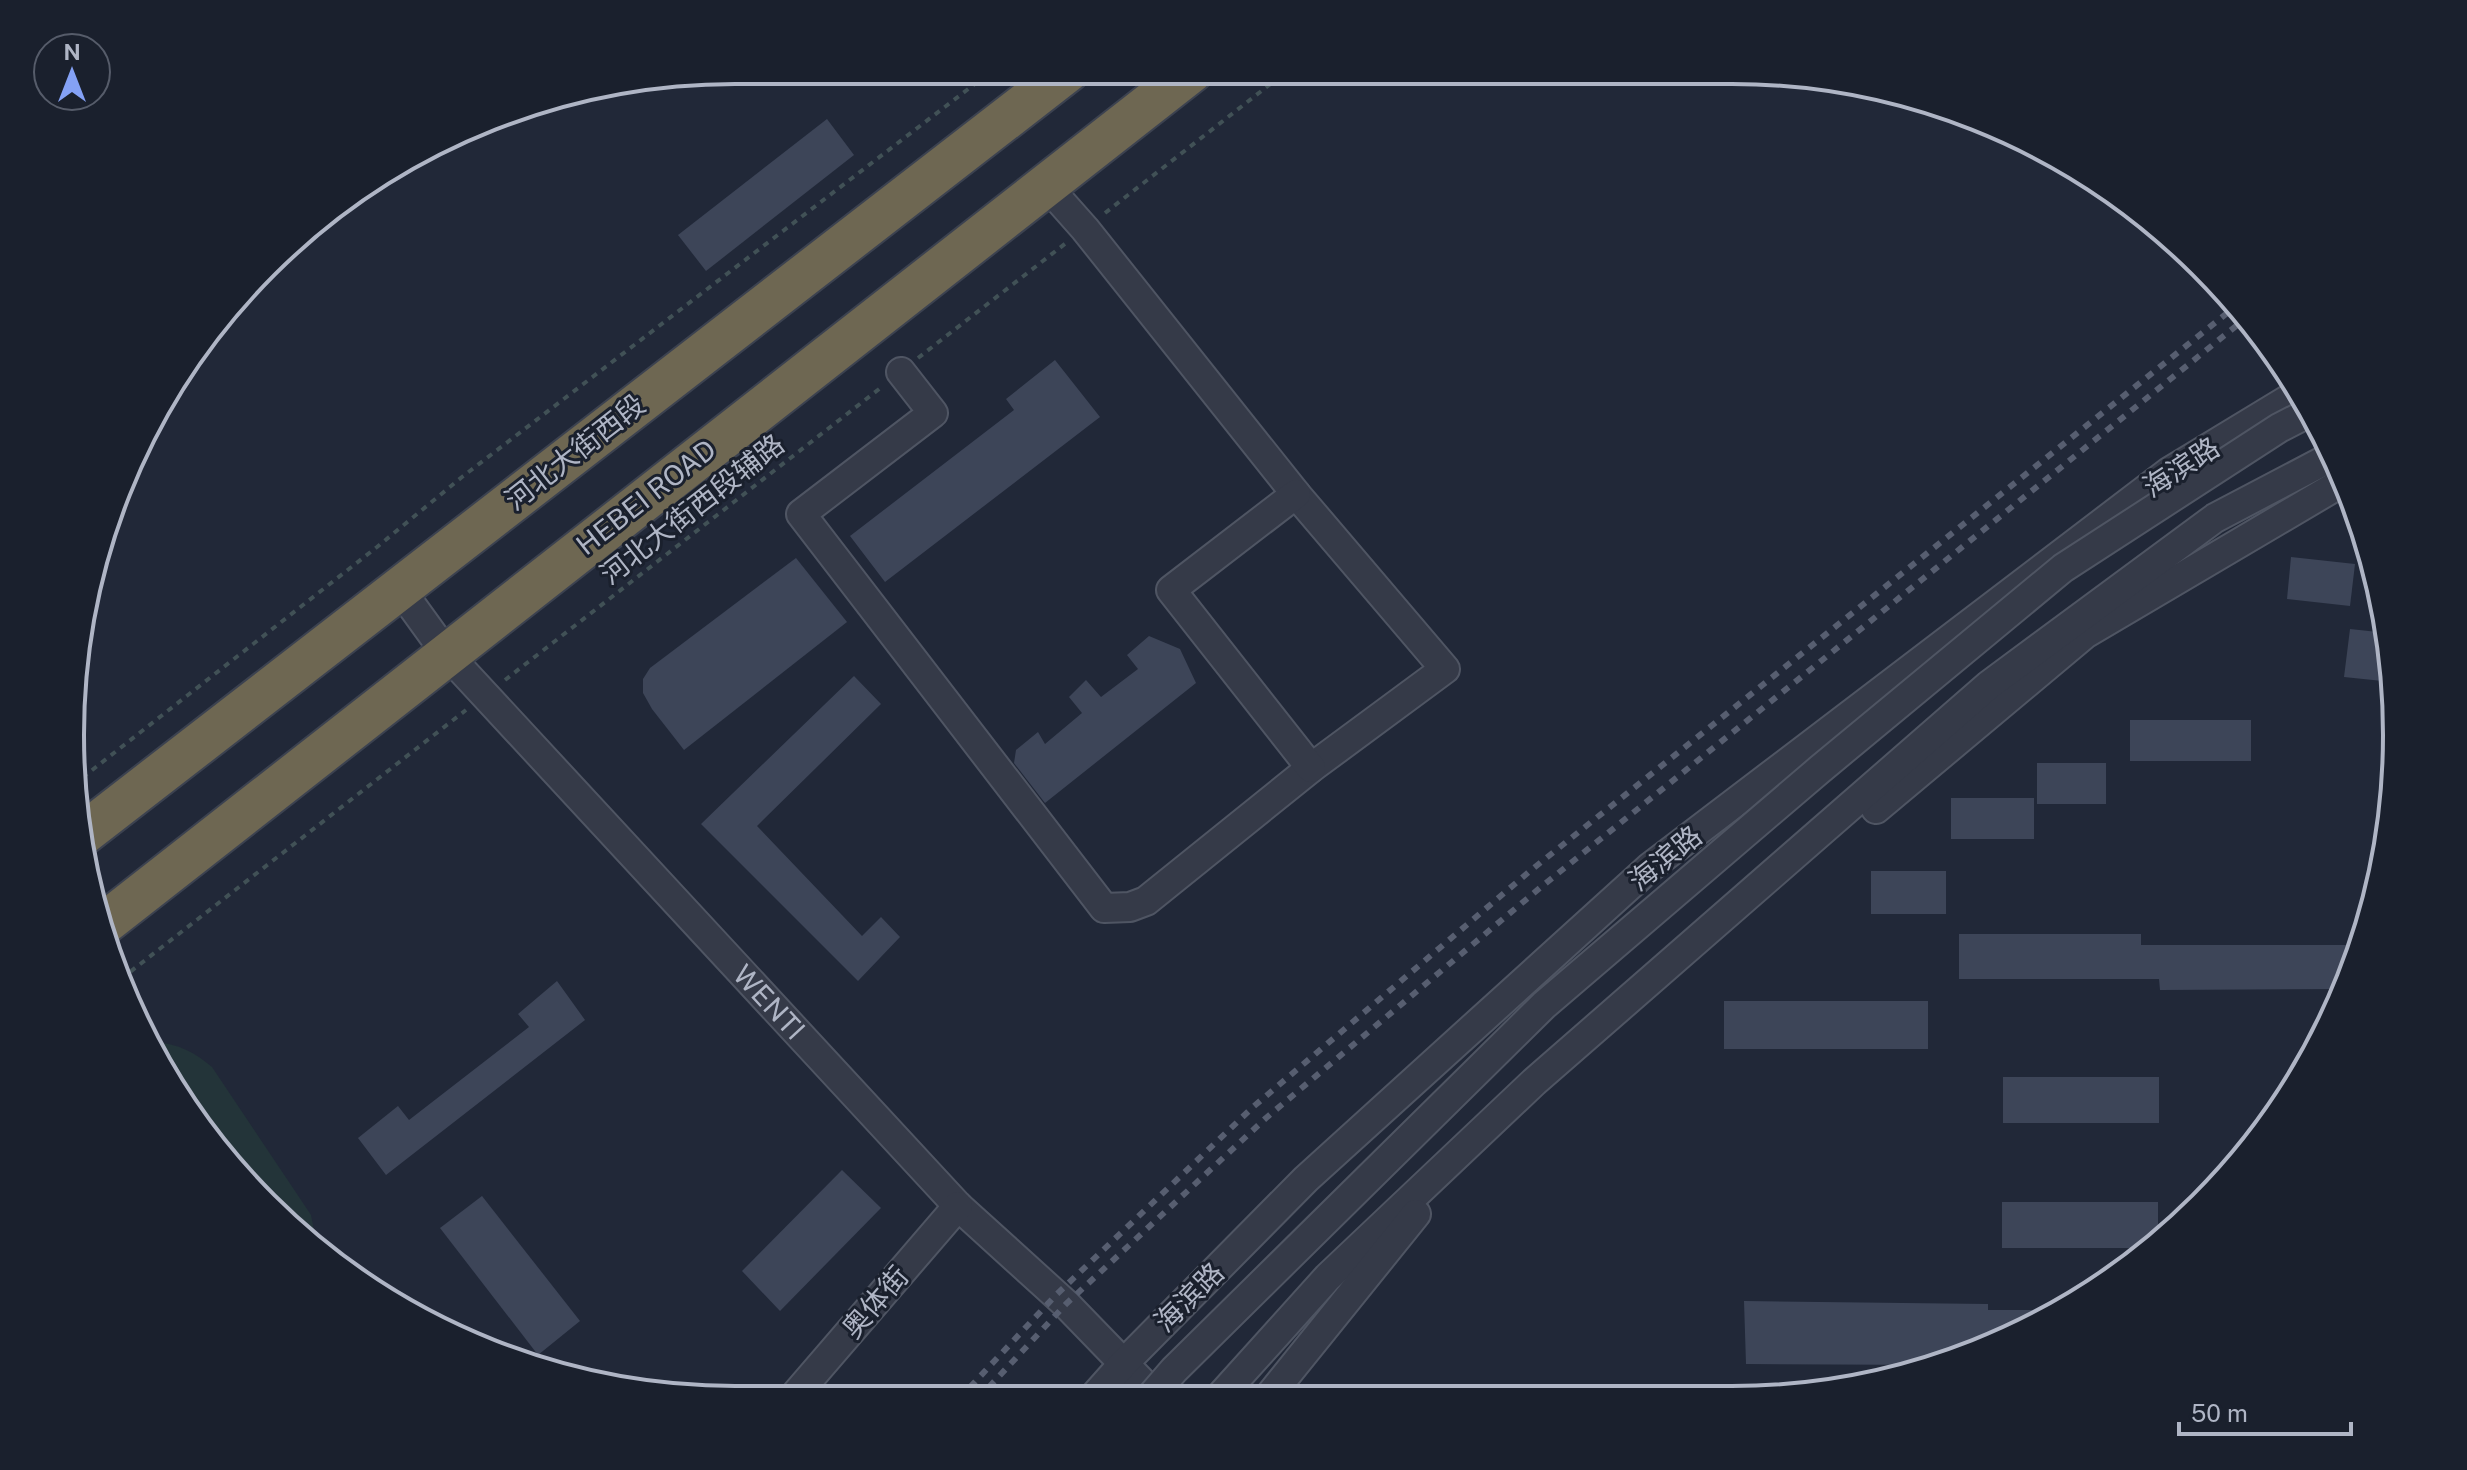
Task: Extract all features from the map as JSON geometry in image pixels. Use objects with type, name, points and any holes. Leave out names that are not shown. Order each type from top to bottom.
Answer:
[{"type":"highway","name":"河北大街西段","points":[[91,828],[1051,84]]},
{"type":"highway","name":"HEBEI ROAD","points":[[111,918],[1175,84]]},
{"type":"street","points":[[901,372],[933,413],[801,514],[1104,908],[1130,907],[1146,901],[1311,768],[1445,669],[1296,494],[1085,229],[1046,185]]},
{"type":"street","name":"海滨路","points":[[1104,1386],[1306,1179],[1649,868],[2169,472],[2289,399]]},
{"type":"street","name":"海滨路","points":[[1160,1386],[1544,1005],[1819,770],[2063,568],[2300,417]]},
{"type":"street","points":[[1230,1386],[1328,1277],[1534,1082],[1989,685],[2215,518],[2322,462]]},
{"type":"street","points":[[1277,1386],[1416,1214],[1713,945],[2085,634],[2334,487]]},
{"type":"street","points":[[1296,494],[1171,590],[1311,768]]},
{"type":"street","name":"WENTI","points":[[399,588],[446,653],[958,1206],[1066,1304],[1146,1386]]},
{"type":"street","name":"奥体街","points":[[803,1386],[958,1206]]},
{"type":"path","points":[[85,776],[462,477],[975,84]]},
{"type":"path","name":"河北大街西段辅路","points":[[130,972],[1270,84]]},
{"type":"shaded area","points":[[162,1043],[186,1050],[212,1067],[311,1215],[314,1231],[275,1195],[219,1131],[194,1097]]},
{"type":"building","points":[[827,119],[854,155],[706,271],[678,235]]},
{"type":"building","points":[[1055,360],[1100,417],[885,582],[850,536],[1014,410],[1006,399]]},
{"type":"building","points":[[2291,557],[2355,564],[2350,606],[2287,599]]},
{"type":"building","points":[[796,558],[847,622],[684,750],[652,709],[643,693],[643,679],[650,668]]},
{"type":"building","points":[[2350,629],[2374,632],[2381,681],[2344,677]]},
{"type":"building","points":[[1149,636],[1180,649],[1196,683],[1045,803],[1014,763],[1016,750],[1038,732],[1045,744],[1082,713],[1069,697],[1086,680],[1101,697],[1138,669],[1127,655]]},
{"type":"building","points":[[854,676],[881,704],[757,826],[862,936],[881,917],[900,937],[858,981],[701,824]]},
{"type":"building","points":[[2130,720],[2251,720],[2251,761],[2130,761]]},
{"type":"building","points":[[2037,763],[2106,763],[2106,804],[2037,804]]},
{"type":"building","points":[[1951,798],[2034,798],[2034,839],[1951,839]]},
{"type":"building","points":[[1871,871],[1946,871],[1946,914],[1871,914]]},
{"type":"building","points":[[1959,934],[2141,934],[2141,945],[2348,945],[2331,989],[2160,990],[2159,979],[1959,979]]},
{"type":"building","points":[[557,981],[585,1020],[386,1175],[358,1138],[398,1106],[409,1120],[529,1027],[518,1014]]},
{"type":"building","points":[[1724,1001],[1928,1001],[1928,1049],[1724,1049]]},
{"type":"building","points":[[2003,1077],[2159,1077],[2159,1123],[2003,1123]]},
{"type":"building","points":[[842,1170],[881,1208],[780,1311],[742,1271]]},
{"type":"building","points":[[482,1196],[580,1321],[538,1355],[440,1228]]},
{"type":"building","points":[[2002,1202],[2158,1202],[2158,1226],[2132,1248],[2002,1248]]},
{"type":"building","points":[[1744,1301],[1988,1304],[1988,1310],[2037,1310],[1981,1336],[1897,1365],[1746,1364]]},
{"type":"railway","points":[[971,1386],[1056,1295],[1253,1107],[1530,871],[2227,313]]},
{"type":"railway","points":[[990,1386],[1066,1304],[1266,1118],[1541,887],[2237,325]]}]
